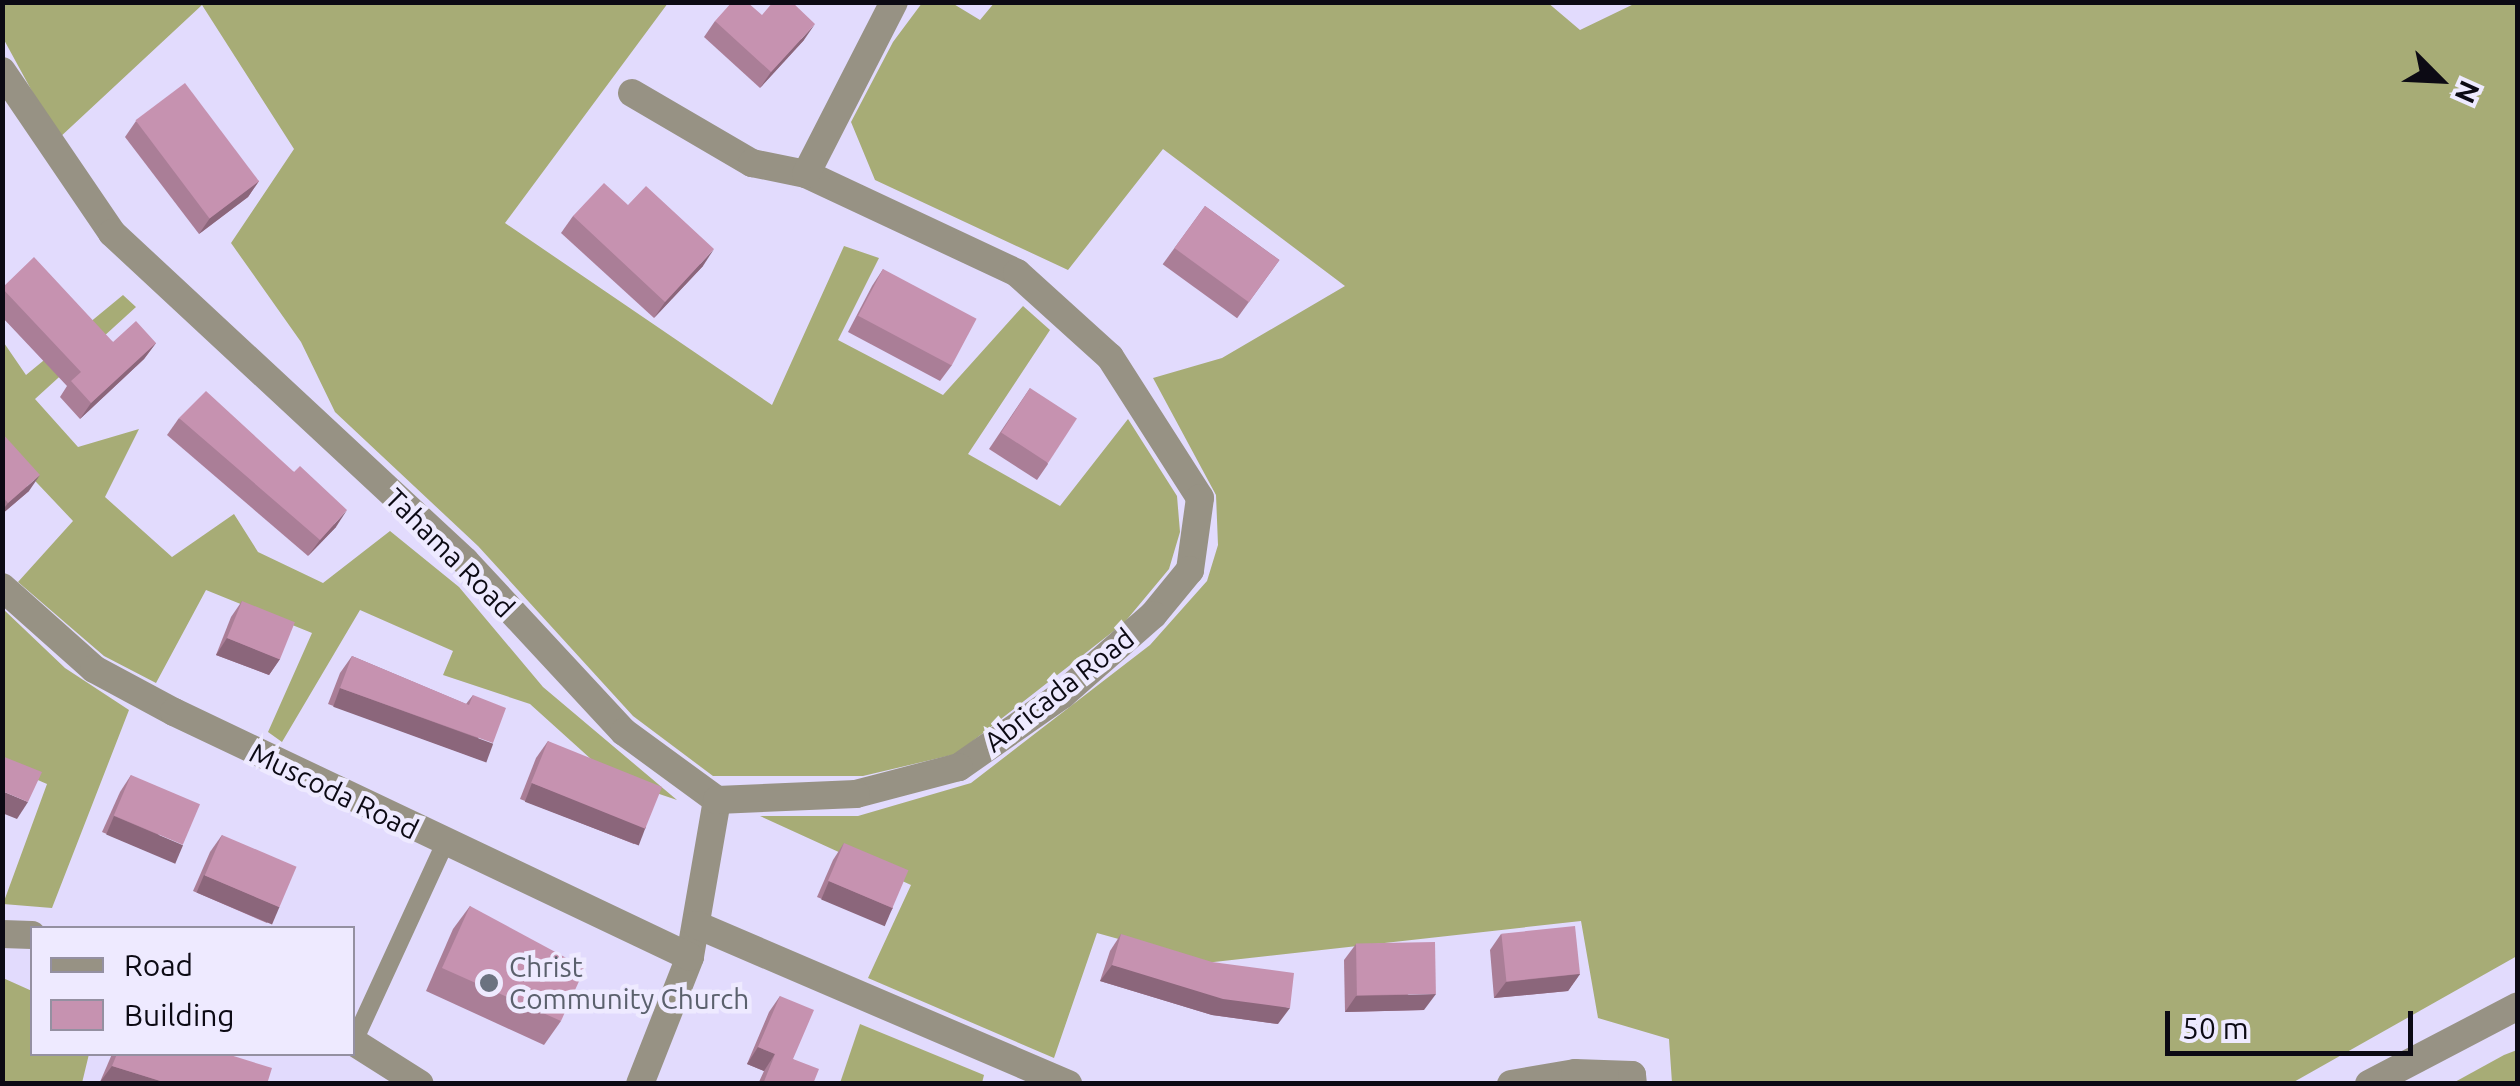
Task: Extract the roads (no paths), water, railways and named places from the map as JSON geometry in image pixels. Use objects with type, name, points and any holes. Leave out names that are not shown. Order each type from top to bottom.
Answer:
[{"type":"street","points":[[806,174],[894,2]]},
{"type":"street","name":"Tahama Road","points":[[2,71],[112,232],[465,561],[624,732],[717,800]]},
{"type":"street","name":"Abricada Road","points":[[632,93],[752,163],[806,174],[1016,273],[1110,357],[1172,445],[1200,498],[1201,540],[1153,614],[1062,696],[959,767],[856,794],[717,800]]},
{"type":"street","name":"Muscoda Road","points":[[2,587],[94,669],[444,845],[690,957]]},
{"type":"street","points":[[640,1084],[690,957],[717,800]]},
{"type":"street","points":[[697,924],[1068,1084]]},
{"type":"street","points":[[2,934],[30,934]]},
{"type":"street","points":[[2369,1084],[2518,1006]]},
{"type":"street","points":[[355,1042],[420,1084]]},
{"type":"street","points":[[1511,1084],[1575,1073],[1632,1075],[1633,1084]]},
{"type":"lane","points":[[355,1037],[444,845]]},
{"type":"place","name":"Christ Community Church","points":[[489,983]]}]
